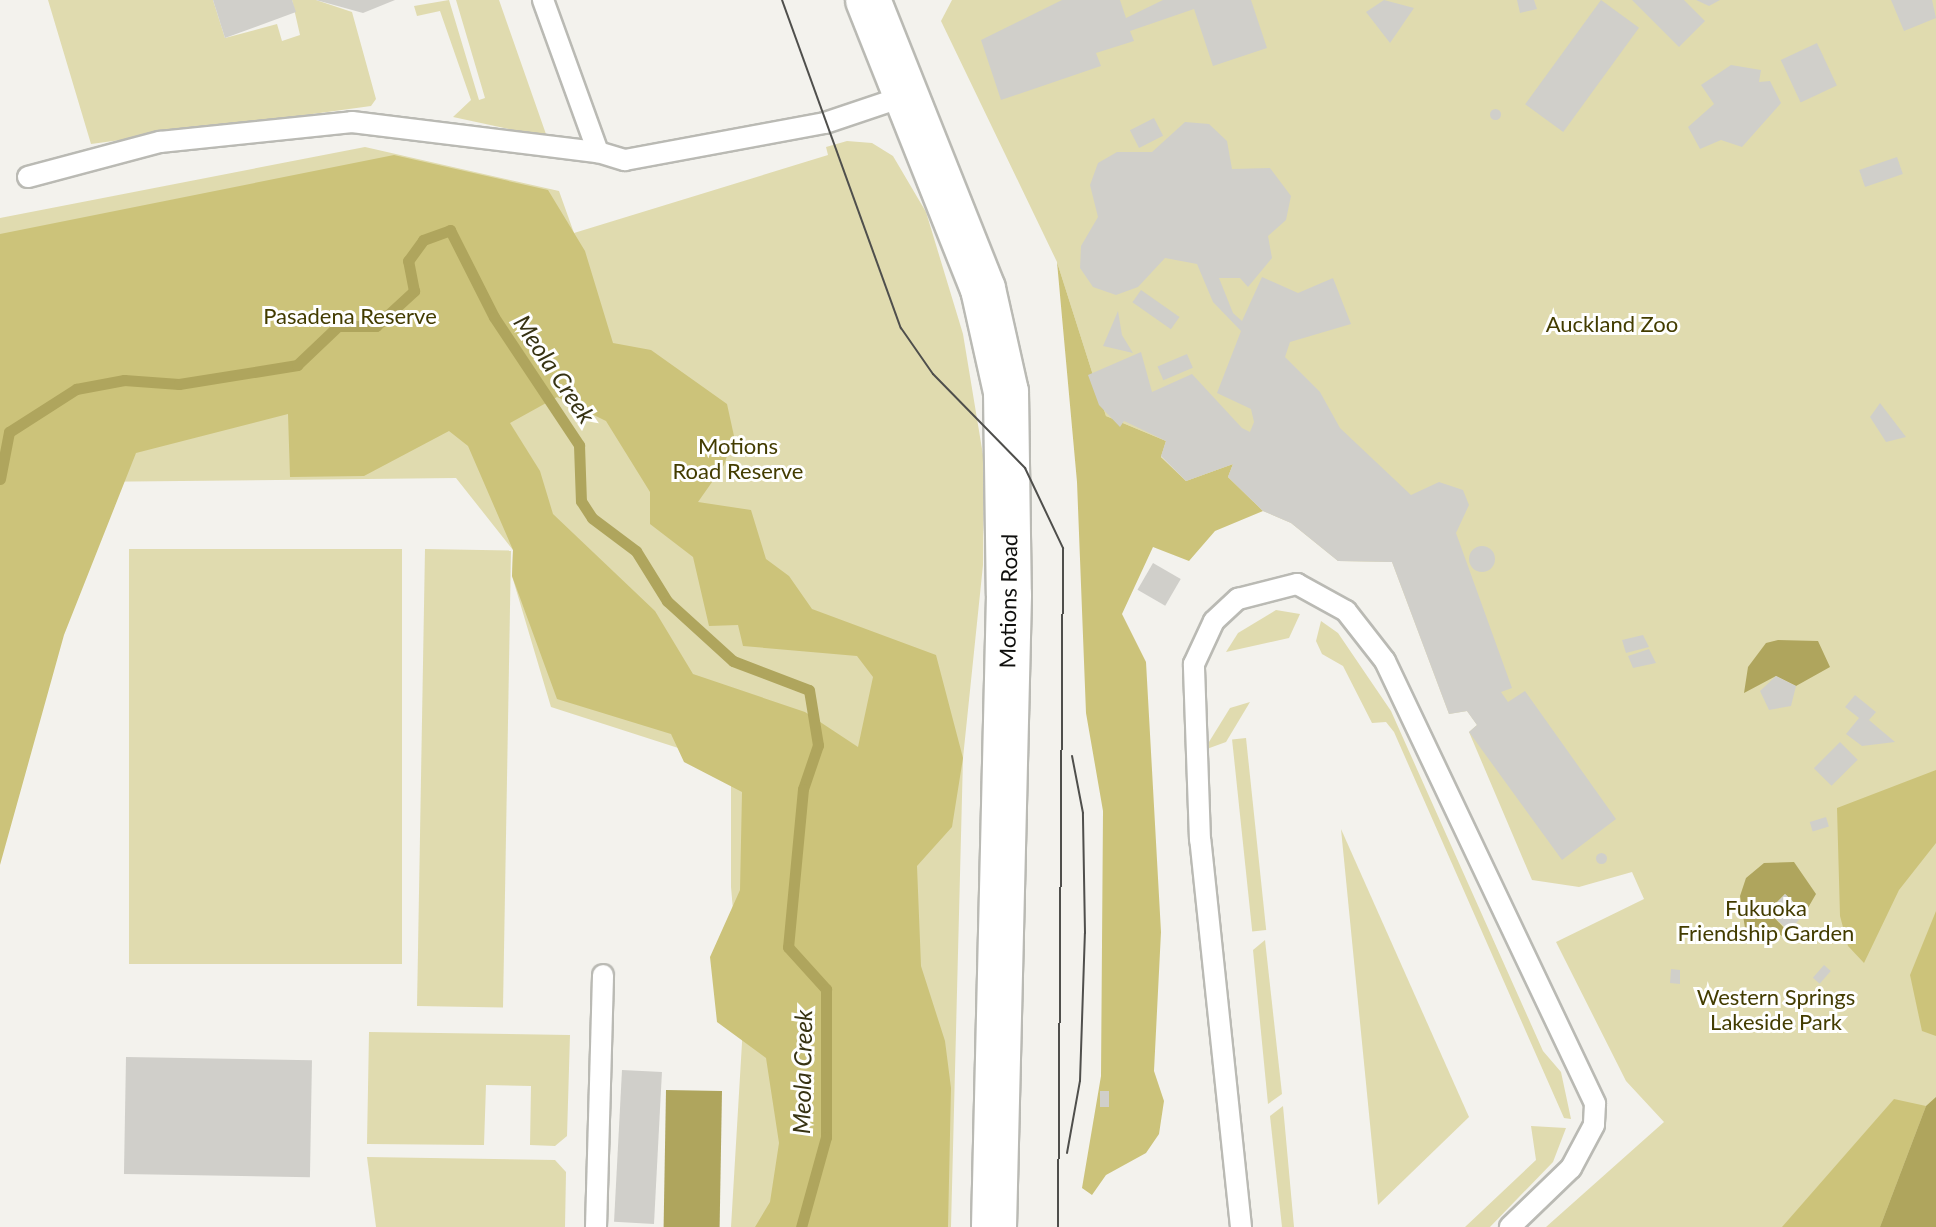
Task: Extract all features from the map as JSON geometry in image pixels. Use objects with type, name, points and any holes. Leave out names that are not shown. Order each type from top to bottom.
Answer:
[{"type":"main road","name":"Motions Road","points":[[868,0],[983,289],[1008,417],[994,1227]]},
{"type":"lane","points":[[543,0],[598,152]]},
{"type":"lane","points":[[28,177],[160,142],[336,122],[640,159],[825,123],[905,96]]},
{"type":"lane","points":[[1241,1227],[1200,840],[1194,664],[1214,621],[1238,599],[1297,584],[1346,611],[1385,661],[1595,1104],[1594,1125],[1571,1168],[1510,1227]]},
{"type":"lane","points":[[596,1227],[603,975]]},
{"type":"green space","points":[[48,0],[213,0],[225,38],[277,24],[282,41],[300,35],[292,0],[316,0],[352,12],[376,99],[371,106],[91,144]]},
{"type":"green space","points":[[449,0],[479,100],[485,98],[456,0],[499,0],[547,137],[453,117],[471,100],[440,11],[417,16],[414,6]]},
{"type":"green space","name":"Auckland Zoo","points":[[952,0],[1936,0],[1936,1227],[1546,1227],[1664,1122],[1626,1081],[1556,942],[1644,899],[1632,872],[1579,887],[1532,880],[1469,732],[1477,725],[1467,711],[1449,714],[1392,562],[1338,561],[1291,523],[1263,511],[1228,477],[1233,464],[1186,481],[1161,456],[1166,441],[1106,416],[1057,262],[941,21]]},
{"type":"green space","name":"Motions Road Reserve","points":[[847,141],[872,143],[893,156],[926,212],[963,334],[984,461],[983,565],[963,758],[951,1227],[731,1227],[743,1026],[731,887],[731,765],[551,707],[512,576],[513,550],[456,478],[82,482],[0,838],[0,218],[365,147],[559,191],[574,233],[828,155],[826,147]]},
{"type":"green space","name":"Pasadena Reserve","points":[[394,155],[548,190],[585,251],[613,343],[651,350],[727,404],[734,436],[724,465],[698,502],[751,510],[766,559],[789,576],[812,609],[936,655],[963,758],[952,827],[917,866],[921,966],[945,1041],[951,1088],[948,1227],[755,1227],[770,1202],[779,1143],[766,1058],[717,1022],[710,957],[740,890],[742,792],[684,762],[671,734],[557,699],[512,576],[513,550],[468,446],[449,431],[364,476],[290,477],[288,414],[136,453],[64,635],[0,865],[0,234]],"holes":[[[557,397],[606,421],[650,492],[650,524],[693,557],[709,626],[738,625],[743,646],[857,656],[873,677],[858,747],[805,712],[693,674],[655,611],[553,514],[540,471],[510,423]]]},
{"type":"green space","points":[[1057,262],[1106,416],[1166,441],[1161,457],[1186,481],[1233,464],[1228,477],[1263,511],[1215,531],[1189,561],[1153,547],[1122,614],[1146,662],[1161,932],[1154,1071],[1164,1101],[1159,1134],[1146,1153],[1106,1175],[1092,1195],[1082,1188],[1101,1076],[1103,811],[1086,713],[1077,482]]},
{"type":"green space","points":[[129,549],[402,549],[402,964],[129,964]]},
{"type":"green space","points":[[425,549],[511,551],[503,1007],[417,1006]]},
{"type":"green space","points":[[1276,610],[1300,614],[1289,638],[1226,652],[1238,633]]},
{"type":"green space","points":[[1321,621],[1338,633],[1391,711],[1543,1051],[1561,1072],[1571,1119],[1564,1118],[1394,732],[1386,722],[1372,723],[1343,666],[1322,654],[1316,641]]},
{"type":"green space","points":[[1250,702],[1226,742],[1204,750],[1230,708]]},
{"type":"green space","points":[[1246,738],[1266,930],[1252,931],[1232,739]]},
{"type":"green space","points":[[1936,770],[1936,843],[1899,890],[1864,963],[1848,946],[1840,916],[1837,808]]},
{"type":"green space","points":[[1341,829],[1469,1117],[1378,1205]]},
{"type":"green space","points":[[1936,911],[1936,1036],[1922,1031],[1910,975]]},
{"type":"green space","points":[[1265,940],[1282,1094],[1268,1104],[1253,950]]},
{"type":"green space","points":[[369,1032],[570,1035],[567,1136],[555,1146],[530,1145],[531,1086],[486,1085],[484,1145],[367,1144]]},
{"type":"green space","points":[[1894,1099],[1926,1106],[1880,1227],[1782,1227]]},
{"type":"green space","points":[[1283,1106],[1294,1227],[1282,1227],[1270,1116]]},
{"type":"green space","points":[[1531,1126],[1566,1128],[1553,1162],[1490,1227],[1465,1227],[1536,1160]]},
{"type":"green space","points":[[367,1157],[555,1160],[566,1172],[565,1227],[376,1227]]},
{"type":"shaded area","points":[[1778,640],[1818,641],[1830,667],[1796,686],[1776,676],[1744,693],[1748,667],[1766,643]]},
{"type":"shaded area","points":[[1794,862],[1816,894],[1805,913],[1785,894],[1768,911],[1787,931],[1782,936],[1768,927],[1729,940],[1703,929],[1745,928],[1740,896],[1746,878],[1764,863]]},
{"type":"shaded area","points":[[666,1090],[722,1091],[720,1227],[664,1227]]},
{"type":"shaded area","points":[[1936,1097],[1936,1227],[1880,1227],[1926,1106]]},
{"type":"building","points":[[213,0],[292,0],[296,12],[225,38]]},
{"type":"building","points":[[316,0],[395,0],[363,13]]},
{"type":"building","points":[[1062,0],[1120,0],[1126,18],[1163,0],[1251,0],[1267,48],[1213,66],[1194,9],[1130,31],[1134,41],[1096,53],[1101,66],[1001,100],[981,40]]},
{"type":"building","points":[[1384,0],[1414,8],[1390,43],[1366,12]]},
{"type":"building","points":[[1517,0],[1534,0],[1537,9],[1520,13]]},
{"type":"building","points":[[1601,0],[1639,28],[1563,132],[1525,104]]},
{"type":"building","points":[[1632,0],[1684,0],[1705,21],[1679,47]]},
{"type":"building","points":[[1696,0],[1720,0],[1709,6]]},
{"type":"building","points":[[1891,0],[1932,0],[1936,18],[1904,31]]},
{"type":"building","points":[[1817,43],[1837,86],[1801,103],[1781,60]]},
{"type":"building","points":[[1731,65],[1761,70],[1759,82],[1770,81],[1781,103],[1742,147],[1721,140],[1700,149],[1688,127],[1714,104],[1701,85]]},
{"type":"building","points":[[1495,109],[1500,114],[1495,119],[1490,114]]},
{"type":"building","points":[[1154,118],[1163,136],[1139,148],[1130,130]]},
{"type":"building","points":[[1185,122],[1209,124],[1227,141],[1232,169],[1270,168],[1291,196],[1286,220],[1268,236],[1272,258],[1248,287],[1240,278],[1219,278],[1233,313],[1242,321],[1262,277],[1298,293],[1333,278],[1351,324],[1290,342],[1285,357],[1320,392],[1340,428],[1411,495],[1439,482],[1463,490],[1469,505],[1456,533],[1512,688],[1501,692],[1508,702],[1525,691],[1616,819],[1562,860],[1469,732],[1477,725],[1467,711],[1449,714],[1392,562],[1338,561],[1291,523],[1263,511],[1228,477],[1233,464],[1186,481],[1161,456],[1166,441],[1124,421],[1120,427],[1099,405],[1088,375],[1141,352],[1152,392],[1192,374],[1242,428],[1250,432],[1254,422],[1251,409],[1217,393],[1241,331],[1213,302],[1197,264],[1165,258],[1138,287],[1116,295],[1093,287],[1080,268],[1081,246],[1098,217],[1090,185],[1098,163],[1117,152],[1152,152]]},
{"type":"building","points":[[1897,157],[1903,174],[1865,187],[1859,170]]},
{"type":"building","points":[[1141,290],[1180,317],[1171,329],[1132,302]]},
{"type":"building","points":[[1118,311],[1122,335],[1133,353],[1103,346]]},
{"type":"building","points":[[1187,354],[1193,368],[1163,380],[1158,367]]},
{"type":"building","points":[[1880,403],[1906,437],[1886,442],[1870,417]]},
{"type":"building","points":[[1482,546],[1492,549],[1495,559],[1492,569],[1482,572],[1472,569],[1469,559],[1472,549]]},
{"type":"building","points":[[1153,563],[1181,579],[1165,606],[1138,590]]},
{"type":"building","points":[[1643,635],[1649,647],[1626,653],[1622,640]]},
{"type":"building","points":[[1649,649],[1656,663],[1633,668],[1628,656]]},
{"type":"building","points":[[1776,676],[1796,686],[1791,706],[1769,710],[1760,691]]},
{"type":"building","points":[[1855,695],[1876,712],[1869,720],[1895,742],[1862,746],[1846,734],[1859,718],[1845,707]]},
{"type":"building","points":[[1840,742],[1858,760],[1832,786],[1814,768]]},
{"type":"building","points":[[1826,817],[1829,827],[1813,832],[1810,822]]},
{"type":"building","points":[[1601,853],[1606,858],[1601,863],[1596,858]]},
{"type":"building","points":[[1785,894],[1805,913],[1788,931],[1768,911]]},
{"type":"building","points":[[1824,965],[1831,971],[1820,984],[1813,978]]},
{"type":"building","points":[[1671,969],[1680,970],[1680,984],[1670,983]]},
{"type":"building","points":[[126,1057],[312,1060],[310,1177],[124,1174]]},
{"type":"building","points":[[622,1070],[662,1072],[654,1224],[614,1222]]},
{"type":"building","points":[[1100,1091],[1109,1091],[1109,1107],[1100,1107]]},
{"type":"waterway","name":"Meola Creek","points":[[0,479],[9,432],[76,389],[124,380],[179,384],[297,365],[338,326],[376,326],[414,291],[408,261],[423,240],[450,230],[494,317],[579,445],[581,501],[592,518],[636,551],[667,601],[733,661],[809,690],[818,745],[803,789],[788,947],[826,989],[826,1137],[801,1227]]},
{"type":"tram line","points":[[782,0],[901,328],[933,374],[1025,468],[1063,548],[1058,1227]]},
{"type":"tram line","points":[[1067,1153],[1080,1081],[1085,933],[1083,813],[1072,756]]},
{"type":"park label","name":"Fukuoka Friendship Garden","points":[[1766,920]]},
{"type":"park label","name":"Western Springs Lakeside Park","points":[[1776,1008]]}]
